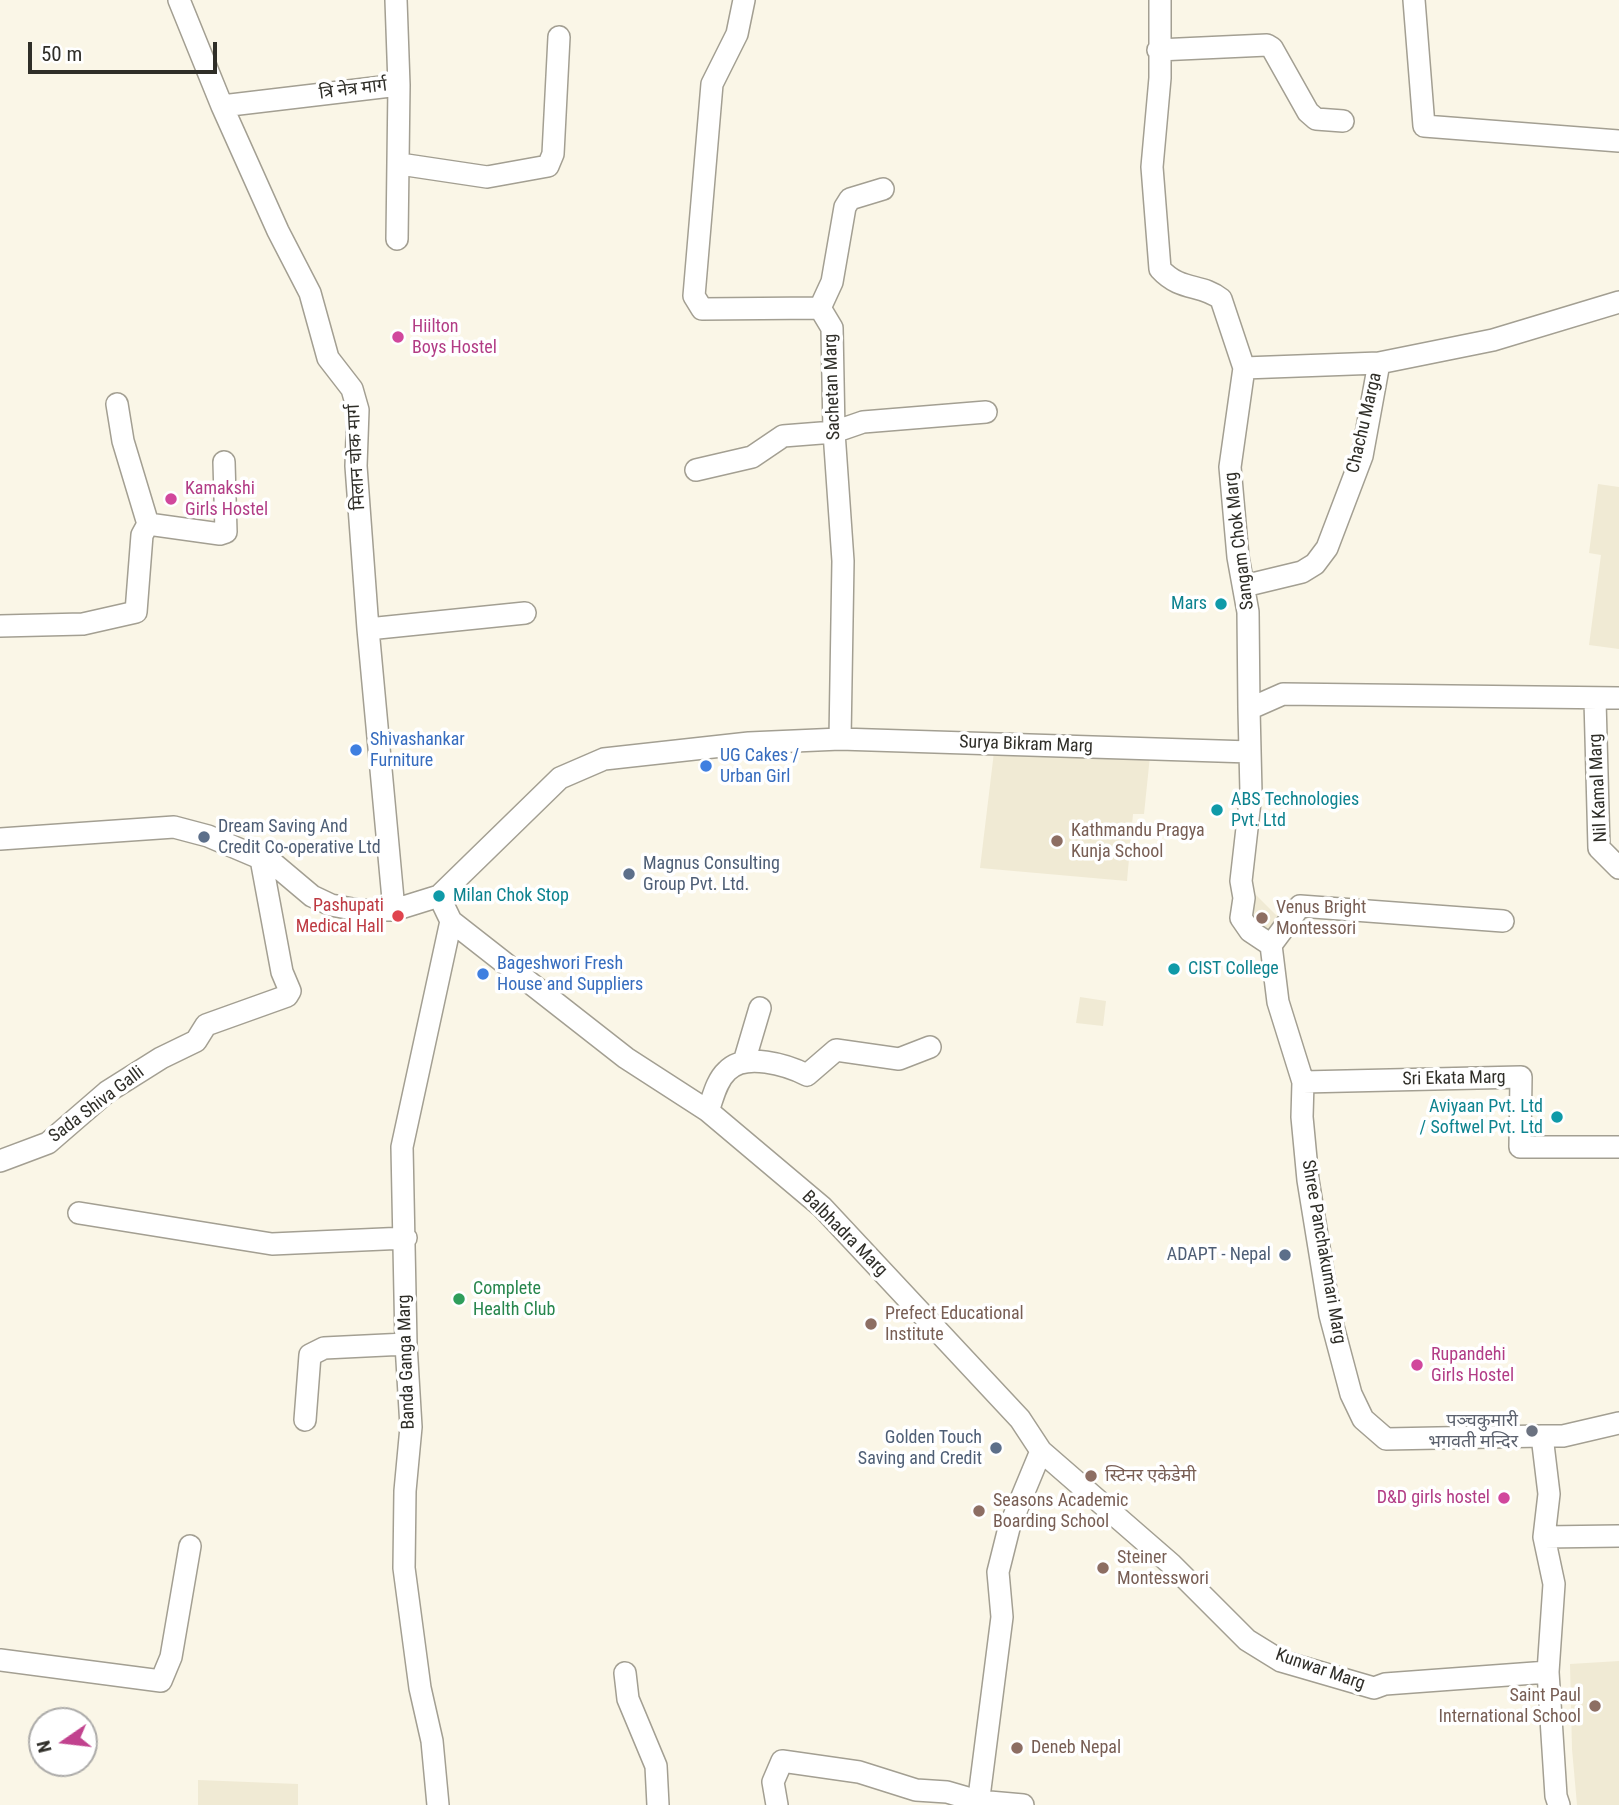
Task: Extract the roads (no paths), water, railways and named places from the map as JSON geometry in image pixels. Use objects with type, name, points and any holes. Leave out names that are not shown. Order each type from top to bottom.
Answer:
[{"type":"street","name":"मिलान चोक मार्ग","points":[[180,0],[222,106],[278,232],[310,293],[328,358],[352,389],[358,410],[356,466],[394,909]]},
{"type":"street","name":"त्रि नेत्र मार्ग","points":[[222,106],[399,85],[396,0]]},
{"type":"street","points":[[744,0],[737,34],[712,84],[694,296],[702,309],[820,308],[832,282],[845,206],[850,199],[883,189]]},
{"type":"street","name":"Sangam Chok Marg","points":[[1160,0],[1160,78],[1152,167],[1160,269],[1171,282],[1213,292],[1221,299],[1244,368],[1230,467],[1248,612],[1250,709]]},
{"type":"street","points":[[1414,0],[1424,126],[1619,141]]},
{"type":"street","points":[[400,164],[487,177],[548,166],[553,154],[559,37]]},
{"type":"street","points":[[1158,50],[1267,45],[1272,48],[1308,111],[1317,119],[1343,121]]},
{"type":"street","points":[[397,239],[399,85]]},
{"type":"street","name":"Chachu Marga","points":[[1244,586],[1302,572],[1315,564],[1327,548],[1362,456],[1379,363],[1493,340],[1619,302]]},
{"type":"street","name":"Sachetan Marg","points":[[820,308],[832,328],[834,432],[843,561],[840,739]]},
{"type":"street","points":[[1244,368],[1379,363]]},
{"type":"street","points":[[0,626],[83,624],[146,609],[142,535],[148,524],[123,441],[117,404]]},
{"type":"street","points":[[696,470],[752,457],[783,436],[834,432],[863,422],[985,412]]},
{"type":"street","points":[[148,524],[220,534],[226,532],[224,462]]},
{"type":"street","points":[[368,629],[525,613]]},
{"type":"street","points":[[1503,921],[1300,906],[1271,945],[1250,931],[1241,918],[1244,898],[1241,881],[1251,793],[1250,709],[1283,694],[1595,700],[1619,698]]},
{"type":"street","name":"Nil Kamal Marg","points":[[1595,700],[1600,848],[1619,868]]},
{"type":"street","name":"Surya Bikram Marg","points":[[439,896],[560,778],[604,759],[749,743],[840,739],[1250,752]]},
{"type":"street","points":[[0,839],[106,833],[152,826],[174,827],[208,836],[274,864],[312,896],[331,905],[358,910],[394,909],[439,896]]},
{"type":"street","name":"Sada Shiva Galli","points":[[0,1161],[48,1143],[107,1092],[161,1058],[196,1041],[206,1025],[287,996],[290,991],[282,972],[261,859]]},
{"type":"street","name":"Balbhadra Marg","points":[[439,896],[451,921],[626,1058],[708,1111],[822,1207],[1020,1419],[1041,1451]]},
{"type":"street","name":"Banda Ganga Marg","points":[[438,1805],[432,1741],[420,1688],[404,1568],[405,1491],[411,1427],[406,1344],[406,1238],[402,1147],[451,921]]},
{"type":"street","name":"Shree Panchakumari Marg","points":[[1271,945],[1278,1002],[1303,1082],[1302,1117],[1308,1180],[1330,1315],[1351,1394],[1363,1419],[1386,1439],[1563,1436],[1619,1423]]},
{"type":"street","points":[[744,1062],[760,1007]]},
{"type":"street","points":[[708,1111],[720,1079],[729,1068],[744,1062],[788,1066],[807,1075],[836,1049],[899,1059],[930,1047]]},
{"type":"street","name":"Sri Ekata Marg","points":[[1303,1082],[1521,1077],[1520,1147],[1619,1147]]},
{"type":"street","points":[[79,1213],[272,1244],[406,1238]]},
{"type":"street","points":[[305,1420],[310,1355],[324,1348],[406,1344]]},
{"type":"street","points":[[1542,1436],[1549,1494],[1544,1537],[1554,1584],[1548,1672],[1556,1796],[1559,1805]]},
{"type":"street","points":[[978,1803],[1002,1617],[998,1572],[1009,1528],[1041,1451]]},
{"type":"street","name":"Kunwar Marg","points":[[1041,1451],[1171,1564],[1247,1640],[1281,1661],[1374,1688],[1385,1684],[1548,1672]]},
{"type":"street","points":[[1544,1537],[1619,1536]]},
{"type":"street","points":[[0,1660],[161,1681],[171,1657],[190,1546]]},
{"type":"street","points":[[625,1673],[628,1699],[656,1766],[658,1805]]},
{"type":"street","points":[[776,1805],[773,1782],[782,1761],[859,1772],[916,1790],[947,1792],[978,1803],[1023,1805]]},
{"type":"place","name":"Hiilton Boys Hostel","points":[[398,337]]},
{"type":"place","name":"Kamakshi Girls Hostel","points":[[171,499]]},
{"type":"place","name":"Mars","points":[[1221,604]]},
{"type":"place","name":"Shivashankar Furniture","points":[[356,750]]},
{"type":"place","name":"UG Cakes / Urban Girl","points":[[706,766]]},
{"type":"place","name":"ABS Technologies Pvt. Ltd","points":[[1217,810]]},
{"type":"place","name":"Dream Saving And Credit Co-operative Ltd","points":[[204,837]]},
{"type":"place","name":"Kathmandu Pragya Kunja School","points":[[1057,841]]},
{"type":"place","name":"Magnus Consulting Group Pvt. Ltd.","points":[[629,874]]},
{"type":"place","name":"Milan Chok Stop","points":[[439,896]]},
{"type":"place","name":"Pashupati Medical Hall","points":[[398,916]]},
{"type":"place","name":"Venus Bright Montessori","points":[[1262,918]]},
{"type":"place","name":"CIST College","points":[[1174,969]]},
{"type":"place","name":"Bageshwori Fresh House and Suppliers","points":[[483,974]]},
{"type":"place","name":"Aviyaan Pvt. Ltd / Softwel Pvt. Ltd","points":[[1557,1117]]},
{"type":"place","name":"ADAPT - Nepal","points":[[1285,1255]]},
{"type":"place","name":"Complete Health Club","points":[[459,1299]]},
{"type":"place","name":"Prefect Educational Institute","points":[[871,1324]]},
{"type":"place","name":"Rupandehi Girls Hostel","points":[[1417,1365]]},
{"type":"place","name":"पञ्चकुमारी भगवती मन्दिर","points":[[1532,1431]]},
{"type":"place","name":"Golden Touch Saving and Credit","points":[[996,1448]]},
{"type":"place","name":"स्टिनर एकेडेमी","points":[[1091,1476]]},
{"type":"place","name":"D&D girls hostel","points":[[1504,1498]]},
{"type":"place","name":"Seasons Academic Boarding School","points":[[979,1511]]},
{"type":"place","name":"Steiner Montesswori","points":[[1103,1568]]},
{"type":"place","name":"Saint Paul International School","points":[[1595,1706]]},
{"type":"place","name":"Deneb Nepal","points":[[1017,1748]]}]
